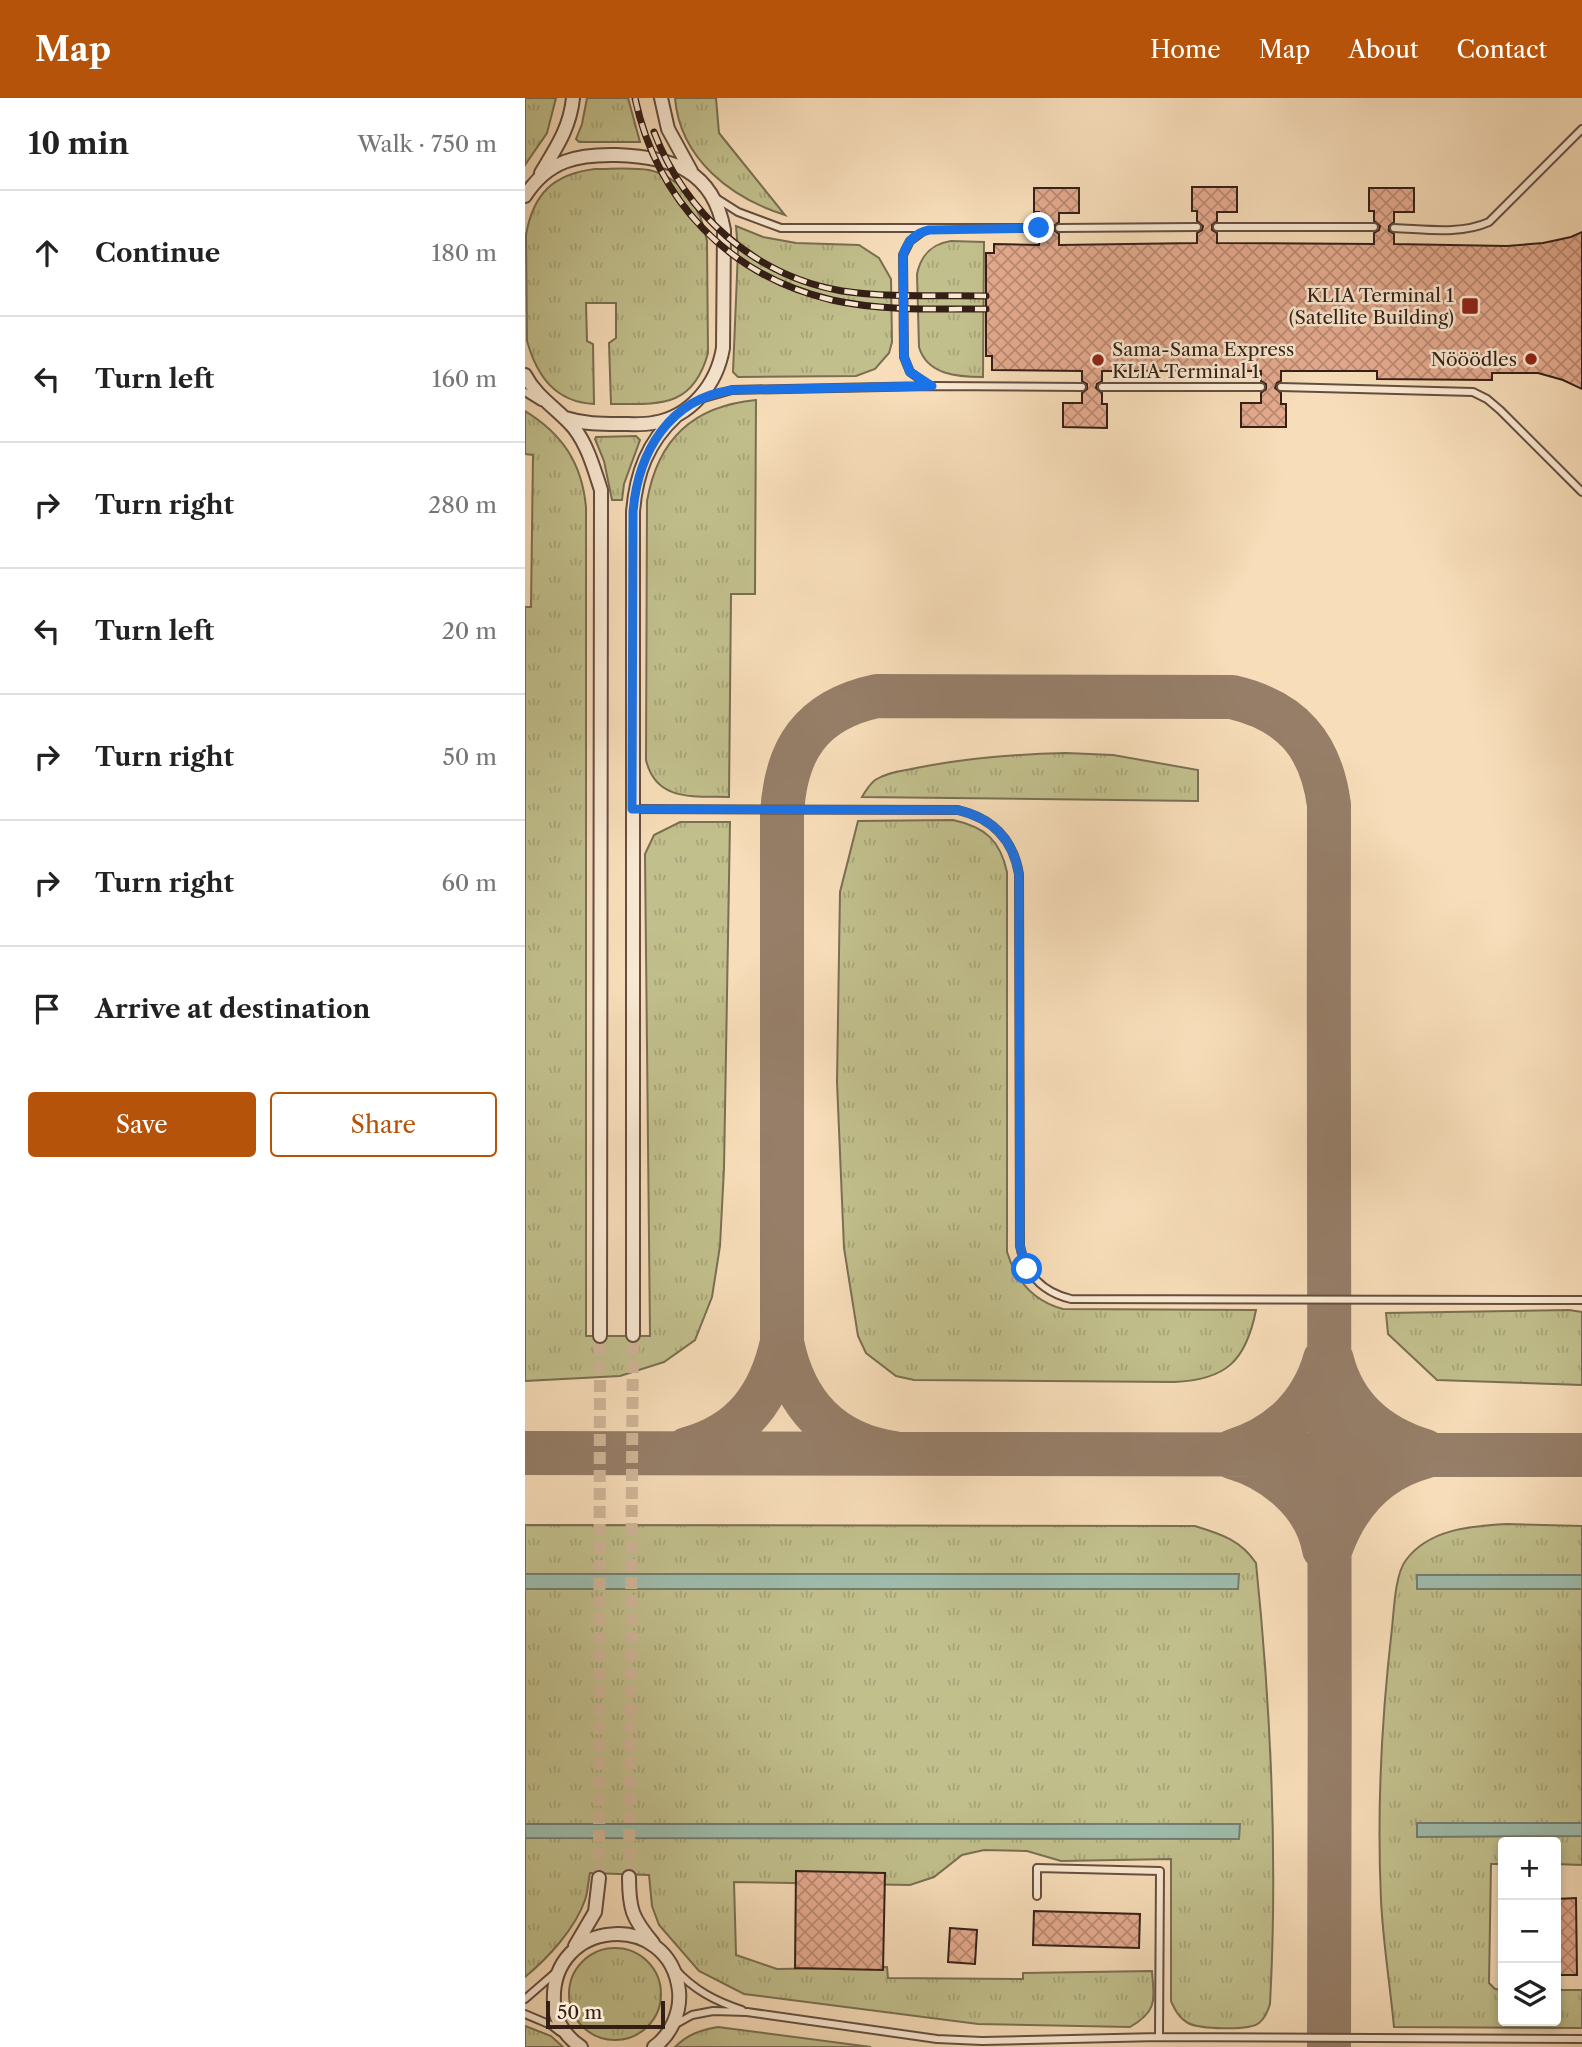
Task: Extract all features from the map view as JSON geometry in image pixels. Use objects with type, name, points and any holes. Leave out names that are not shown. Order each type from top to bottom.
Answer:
[{"type":"street","points":[[526,195],[565,132],[573,98]]},
{"type":"street","points":[[633,1335],[632,809],[635,494],[648,450],[664,427],[693,404],[711,385],[721,362],[723,348],[724,230],[718,206],[710,192],[695,176],[668,129],[661,98]]},
{"type":"street","points":[[535,182],[561,162],[591,154],[659,158],[672,162],[695,176]]},
{"type":"street","points":[[525,375],[575,429],[593,463],[601,490],[600,1336]]},
{"type":"street","points":[[557,412],[587,424],[651,424],[676,416]]},
{"type":"street","points":[[629,1877],[632,1914],[670,1963],[678,1980],[680,2000],[676,2018],[658,2043]]},
{"type":"street","points":[[577,2045],[562,2029],[555,2010],[553,1990],[558,1970],[595,1912],[599,1878]]},
{"type":"street","points":[[573,1950],[588,1939],[626,1933],[644,1939],[660,1950]]},
{"type":"lane","points":[[1394,228],[1462,229],[1476,228],[1489,222],[1582,130]]},
{"type":"lane","points":[[710,192],[738,212],[781,228],[1039,228]]},
{"type":"lane","points":[[1059,228],[1197,227]]},
{"type":"lane","points":[[1217,227],[1374,228]]},
{"type":"lane","points":[[929,230],[913,238],[903,255],[904,357],[910,372],[932,386]]},
{"type":"lane","points":[[693,404],[706,397],[732,390],[932,386],[1082,387]]},
{"type":"lane","points":[[1102,387],[1261,387]]},
{"type":"lane","points":[[1281,387],[1472,392],[1487,399],[1500,410],[1582,492]]},
{"type":"lane","points":[[525,392],[557,412]]},
{"type":"lane","points":[[632,809],[958,810],[983,818],[1003,834],[1016,858],[1019,874],[1020,1246],[1022,1259],[1033,1279],[1058,1296],[1071,1299],[1582,1300]]},
{"type":"lane","points":[[1037,1896],[1037,1868],[1160,1871],[1159,2038]]},
{"type":"lane","points":[[670,1963],[685,1980],[714,2001],[747,2012]]},
{"type":"lane","points":[[525,1999],[558,1970]]},
{"type":"lane","points":[[658,2043],[677,2022],[692,2015],[713,2011],[747,2012],[937,2039],[982,2041],[1159,2038],[1582,2039]]},
{"type":"lane","points":[[525,2014],[551,2025],[577,2045]]},
{"type":"green space","points":[[525,98],[556,98],[547,133],[525,165]]},
{"type":"green space","points":[[587,98],[628,98],[640,142],[579,142],[576,139]]},
{"type":"green space","points":[[675,98],[716,98],[719,133],[785,215],[746,198],[712,173],[687,140],[679,120]]},
{"type":"green space","points":[[595,169],[649,170],[672,180],[689,196],[704,229],[707,241],[708,353],[693,385],[671,400],[644,404],[611,404],[609,343],[616,338],[616,303],[586,303],[587,341],[593,344],[594,404],[568,398],[558,392],[542,376],[531,354],[527,341],[526,235],[529,221],[547,188],[567,176]]},
{"type":"green space","points":[[736,226],[763,237],[796,243],[859,245],[879,258],[891,279],[892,342],[889,353],[875,369],[856,376],[738,377],[733,372],[738,251]]},
{"type":"green space","points":[[944,242],[984,242],[983,377],[954,375],[936,369],[923,356],[919,347],[919,267],[928,252]]},
{"type":"green space","points":[[756,400],[755,594],[731,594],[729,797],[678,794],[658,783],[646,760],[647,501],[660,460],[682,430],[697,418],[714,410]]},
{"type":"green space","points":[[525,411],[550,430],[568,452],[580,477],[586,507],[586,1336],[650,1336],[645,854],[654,835],[680,822],[730,822],[724,1168],[720,1246],[712,1297],[695,1340],[664,1362],[620,1376],[525,1381],[525,607],[531,607],[533,455],[525,454]]},
{"type":"green space","points":[[636,436],[640,440],[624,484],[622,500],[612,500],[604,461],[595,439]]},
{"type":"green space","points":[[1066,753],[1113,755],[1198,770],[1198,801],[862,797],[875,780],[895,772],[972,759]]},
{"type":"green space","points":[[953,820],[974,827],[989,837],[1000,851],[1007,872],[1007,1252],[1015,1272],[1034,1295],[1063,1309],[1256,1310],[1252,1328],[1239,1355],[1220,1372],[1207,1377],[1174,1382],[914,1380],[896,1376],[866,1353],[858,1336],[844,1248],[837,1082],[840,892],[858,821]]},
{"type":"green space","points":[[1582,1312],[1582,1385],[1437,1380],[1388,1334],[1386,1313]]},
{"type":"green space","points":[[525,1525],[1195,1526],[1237,1543],[1256,1563],[1266,1673],[1272,1784],[1273,1894],[1270,2004],[1265,2017],[1254,2026],[1213,2028],[1188,2023],[1176,2011],[1171,2001],[1171,1859],[1061,1861],[1027,1851],[984,1850],[962,1855],[934,1877],[910,1885],[734,1882],[736,1955],[777,1969],[887,1967],[888,1978],[1023,1979],[1023,1973],[1152,1971],[1153,1997],[1150,2010],[1130,2027],[978,2024],[744,1994],[699,1971],[659,1925],[652,1906],[649,1875],[590,1873],[586,1897],[575,1922],[543,1961],[525,1977]]},
{"type":"green space","points":[[1479,1526],[1582,1526],[1582,1575],[1417,1575],[1417,1588],[1582,1589],[1582,1865],[1561,1864],[1561,1837],[1498,1837],[1498,1864],[1491,1864],[1489,1983],[1498,1989],[1498,2026],[1561,2026],[1561,1990],[1582,1990],[1582,2028],[1394,2027],[1382,1916],[1380,1798],[1388,1661],[1397,1583],[1406,1560],[1426,1542],[1452,1531]]},
{"type":"green space","points":[[615,1948],[633,1952],[647,1962],[657,1976],[661,1994],[657,2012],[647,2026],[633,2036],[615,2040],[597,2036],[583,2026],[573,2012],[569,1994],[573,1976],[583,1962],[597,1952]]},
{"type":"green space","points":[[525,2026],[551,2036],[563,2047],[525,2047]]},
{"type":"green space","points":[[718,2027],[871,2047],[675,2047],[695,2033]]},
{"type":"shaded area","points":[[525,1574],[1239,1574],[1238,1589],[525,1589]]},
{"type":"shaded area","points":[[1417,1575],[1582,1575],[1582,1589],[1417,1589]]},
{"type":"shaded area","points":[[1417,1823],[1582,1823],[1582,1836],[1417,1837]]},
{"type":"shaded area","points":[[525,1824],[1240,1824],[1239,1839],[525,1838]]},
{"type":"building","name":"KLIA Terminal 1 (Satellite Building)","points":[[1192,187],[1237,187],[1237,212],[1217,212],[1217,221],[1212,225],[1212,230],[1217,233],[1217,243],[1374,244],[1374,233],[1380,226],[1374,221],[1374,211],[1369,211],[1369,188],[1414,188],[1414,212],[1394,212],[1394,222],[1389,226],[1389,231],[1394,234],[1394,244],[1507,246],[1543,243],[1582,232],[1582,389],[1538,373],[1492,373],[1492,380],[1377,379],[1377,371],[1281,371],[1281,381],[1275,388],[1281,393],[1281,404],[1286,404],[1286,427],[1241,427],[1241,403],[1261,403],[1261,393],[1266,389],[1266,384],[1261,381],[1261,371],[1102,371],[1102,381],[1096,388],[1102,393],[1102,404],[1107,404],[1107,428],[1063,427],[1063,403],[1082,403],[1082,393],[1087,389],[1087,384],[1082,381],[1082,371],[992,370],[992,356],[986,356],[986,253],[994,253],[994,244],[1039,245],[1039,234],[1045,227],[1039,222],[1039,212],[1034,212],[1034,188],[1079,188],[1079,213],[1059,213],[1059,222],[1054,226],[1059,234],[1059,245],[1197,243],[1197,233],[1203,226],[1197,221],[1197,211],[1192,211]]},
{"type":"building","points":[[796,1871],[885,1873],[883,1970],[795,1968]]},
{"type":"building","points":[[1576,1898],[1577,1975],[1561,1975],[1561,1899]]},
{"type":"building","points":[[1034,1911],[1140,1914],[1139,1948],[1033,1945]]},
{"type":"building","points":[[950,1928],[977,1930],[975,1964],[948,1962]]},
{"type":"taxiway","points":[[894,1453],[852,1440],[819,1417],[796,1384],[782,1342],[782,815],[784,792],[796,752],[806,736],[835,711],[877,696],[1232,697],[1271,711],[1300,734],[1311,748],[1319,765],[1329,805],[1329,2047]]},
{"type":"taxiway","points":[[687,1449],[724,1434],[751,1410],[770,1379],[782,1342]]},
{"type":"taxiway","points":[[1233,1451],[1265,1437],[1291,1417],[1312,1391],[1325,1359]]},
{"type":"taxiway","points":[[1332,1360],[1345,1392],[1366,1418],[1393,1438],[1425,1451]]},
{"type":"taxiway","points":[[525,1453],[1582,1455]]},
{"type":"taxiway","points":[[1232,1457],[1263,1470],[1291,1490],[1312,1517],[1324,1549]]},
{"type":"taxiway","points":[[1331,1548],[1346,1517],[1365,1491],[1391,1471],[1424,1457]]},
{"type":"tunnel","points":[[629,1877],[633,1335]]},
{"type":"tunnel","points":[[599,1878],[600,1336]]},
{"type":"railway","points":[[635,98],[646,135],[661,170],[680,201],[703,229],[730,253],[761,273],[795,289],[851,304],[909,309],[986,309]]},
{"type":"railway","points":[[654,132],[684,189],[704,214],[752,255],[780,271],[810,283],[842,291],[896,295],[986,296]]},
{"type":"place","name":"KLIA Terminal 1 (Satellite Building)","points":[[1470,306]]},
{"type":"place","name":"Nööödles","points":[[1531,359]]},
{"type":"place","name":"Sama-Sama Express KLIA Terminal 1","points":[[1098,360]]},
{"type":"route","points":[[1027,1269],[1020,1246],[1019,874],[1011,845],[1003,834],[983,818],[958,810],[632,809],[633,512],[638,477],[655,438],[676,416],[706,397],[732,390],[932,386],[916,378],[905,365],[903,255],[907,245],[917,234],[929,230],[1039,228]]}]
